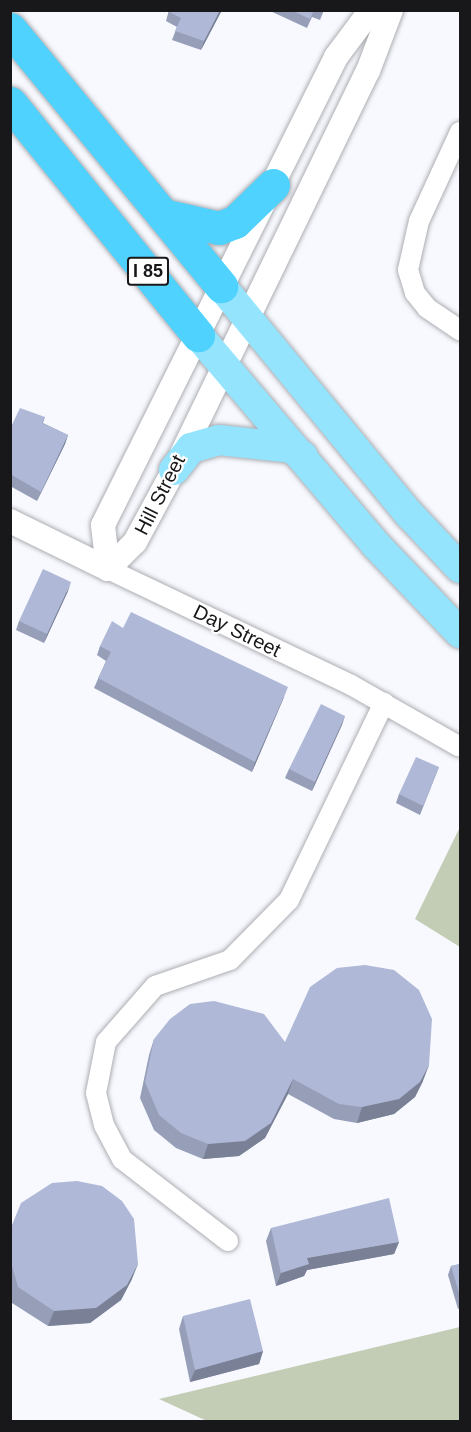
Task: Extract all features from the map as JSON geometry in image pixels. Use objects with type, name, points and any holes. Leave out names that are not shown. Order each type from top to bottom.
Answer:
[{"type":"highway","name":"I 85","points":[[10,29],[221,286]]},
{"type":"highway","name":"I 85","points":[[10,103],[198,335]]},
{"type":"highway","points":[[163,215],[219,228],[235,222],[273,185]]},
{"type":"main road","points":[[221,286],[410,515],[460,568]]},
{"type":"main road","points":[[198,335],[305,457],[376,545],[460,633]]},
{"type":"main road","points":[[174,470],[191,448],[219,440],[291,448],[305,457]]},
{"type":"street","name":"Hill Street","points":[[108,569],[103,525],[336,57],[371,10]]},
{"type":"street","name":"Hill Street","points":[[108,569],[135,542],[174,470],[368,71],[391,10]]},
{"type":"street","points":[[460,132],[419,221],[408,270],[415,293],[427,308],[460,330]]},
{"type":"street","name":"Day Street","points":[[10,521],[384,703],[460,747]]},
{"type":"street","points":[[228,1241],[122,1159],[104,1125],[96,1093],[106,1042],[155,986],[230,960],[289,900],[384,703]]},
{"type":"green space","points":[[460,827],[460,947],[415,919]]},
{"type":"green space","points":[[460,1327],[460,1421],[207,1421],[159,1399]]},
{"type":"building","points":[[169,10],[220,10],[204,41],[175,31],[181,18]]},
{"type":"building","points":[[291,10],[314,10],[310,19]]},
{"type":"building","points":[[20,408],[45,417],[42,423],[68,435],[41,492],[10,474],[10,429]]},
{"type":"building","points":[[43,569],[71,582],[47,634],[19,621]]},
{"type":"building","points":[[131,612],[288,687],[255,762],[98,678],[111,652],[100,646],[112,621],[123,628]]},
{"type":"building","points":[[321,704],[345,716],[315,782],[289,769]]},
{"type":"building","points":[[416,757],[439,767],[423,806],[399,794]]},
{"type":"building","points":[[365,965],[394,970],[419,990],[432,1019],[429,1065],[420,1082],[399,1099],[362,1107],[339,1104],[293,1079],[271,1123],[245,1141],[208,1144],[181,1133],[159,1115],[145,1082],[154,1039],[170,1019],[190,1004],[214,1001],[264,1014],[285,1042],[310,987],[337,968]]},
{"type":"building","points":[[77,1181],[102,1186],[122,1201],[134,1219],[138,1264],[127,1285],[96,1308],[54,1311],[18,1287],[10,1259],[10,1230],[21,1203],[52,1183]]},
{"type":"building","points":[[389,1198],[399,1242],[307,1258],[309,1264],[281,1273],[271,1228]]},
{"type":"building","points":[[460,1264],[460,1296],[451,1266]]},
{"type":"building","points":[[250,1299],[263,1351],[195,1370],[183,1316]]}]
